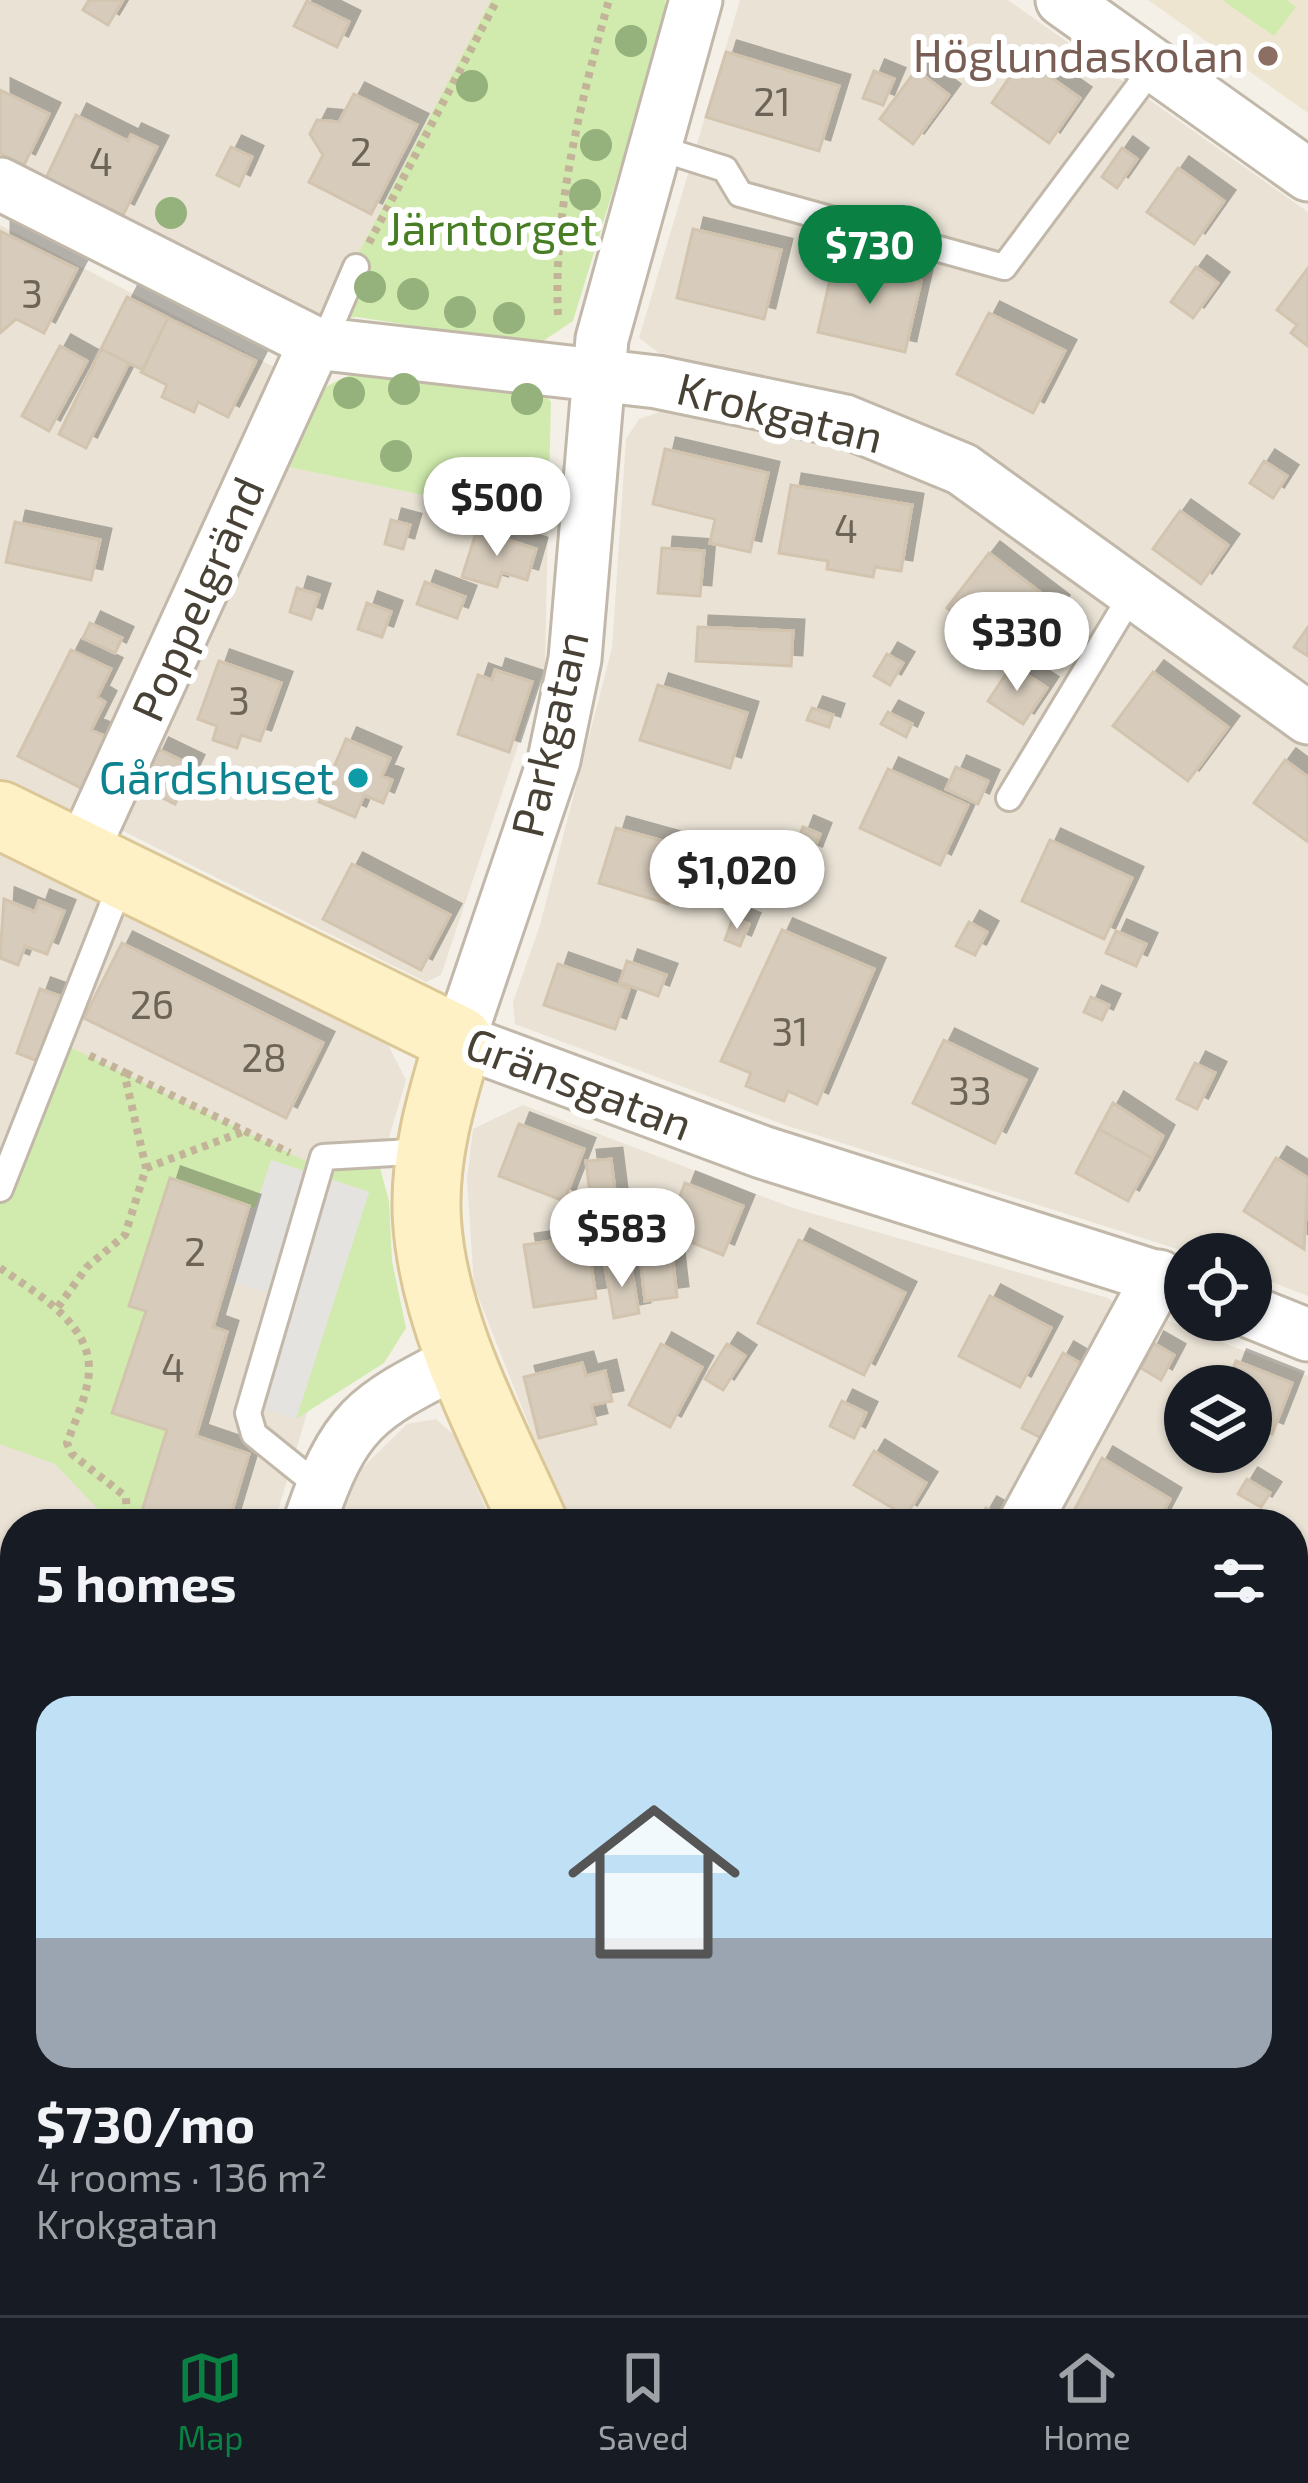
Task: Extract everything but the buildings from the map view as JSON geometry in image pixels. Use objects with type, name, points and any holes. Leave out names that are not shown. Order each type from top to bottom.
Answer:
[{"type":"street","name":"Parkgatan","points":[[459,1040],[554,760],[574,658],[598,374],[608,312],[696,0]]},
{"type":"street","points":[[1062,0],[1308,175]]},
{"type":"street","points":[[0,184],[319,343]]},
{"type":"street","name":"Krokgatan","points":[[319,343],[598,374],[729,394],[845,421],[962,469],[1308,718]]},
{"type":"street","name":"Poppelgränd","points":[[103,865],[319,343]]},
{"type":"street","name":"Gränsgatan","points":[[0,814],[459,1040],[762,1152],[1164,1278]]},
{"type":"street","points":[[459,1040],[430,1151],[427,1221],[439,1290],[528,1509]]},
{"type":"street","points":[[1033,1509],[1164,1294]]},
{"type":"street","points":[[1272,1320],[1308,1335]]},
{"type":"street","points":[[315,1506],[346,1433],[375,1403],[463,1358]]},
{"type":"lane","points":[[655,147],[725,169],[740,194],[1004,267],[1154,66]]},
{"type":"lane","name":"Poppelgränd","points":[[319,343],[356,267]]},
{"type":"lane","points":[[1009,798],[1132,594]]},
{"type":"lane","name":"Poppelgränd","points":[[0,1189],[60,1042],[103,865]]},
{"type":"lane","points":[[315,1506],[254,1434],[248,1414],[323,1156],[430,1151]]},
{"type":"path","points":[[356,267],[497,0]]},
{"type":"path","points":[[60,1042],[320,1168]]},
{"type":"path","points":[[58,1307],[87,1267],[125,1235],[146,1168],[124,1072]]},
{"type":"path","points":[[146,1168],[244,1131]]},
{"type":"path","points":[[0,1268],[58,1307],[90,1364],[67,1443],[72,1454],[126,1497],[126,1509]]},
{"type":"shaded area","points":[[0,0],[491,0],[324,319],[0,157]]},
{"type":"shaded area","points":[[740,0],[1008,0],[1308,212],[1308,688],[969,457],[678,367],[639,338]]},
{"type":"shaded area","name":"Höglundaskolan","points":[[1148,0],[1308,0],[1308,113]]},
{"type":"shaded area","points":[[0,225],[278,369],[80,805],[62,813],[0,781]]},
{"type":"shaded area","points":[[666,410],[796,434],[919,474],[1308,744],[1308,1296],[1272,1282],[1272,1233],[1164,1233],[1164,1245],[785,1125],[515,1024],[513,1002],[540,925],[612,648],[626,439],[639,419]]},
{"type":"shaded area","points":[[274,464],[548,521],[545,665],[441,975],[426,982],[113,826]]},
{"type":"shaded area","points":[[0,848],[102,899],[0,1169]]},
{"type":"shaded area","points":[[122,913],[386,1041],[406,1080],[278,1509],[0,1509],[0,1241]]},
{"type":"shaded area","points":[[523,1105],[793,1208],[1108,1298],[1118,1306],[1015,1509],[562,1509],[474,1286],[467,1179],[473,1129]]},
{"type":"shaded area","points":[[271,1160],[369,1192],[296,1419],[255,1406],[289,1300],[231,1281]]},
{"type":"shaded area","points":[[1161,1318],[1164,1341],[1219,1341],[1308,1376],[1308,1509],[1054,1509]]},
{"type":"shaded area","points":[[436,1419],[455,1436],[486,1509],[336,1509],[343,1487],[407,1424]]},
{"type":"green space","name":"Järntorget","points":[[491,0],[665,0],[665,21],[573,321],[537,345],[357,317],[324,319]]},
{"type":"green space","points":[[1222,0],[1286,0],[1296,7],[1274,36]]},
{"type":"green space","points":[[377,368],[540,389],[551,402],[548,521],[274,464],[312,400],[336,381]]},
{"type":"green space","points":[[51,1038],[320,1168],[318,1175],[271,1161],[255,1208],[171,1179],[130,1306],[146,1311],[112,1412],[167,1430],[143,1509],[98,1509],[55,1464],[0,1444],[0,1169]]},
{"type":"green space","points":[[380,1168],[406,1328],[384,1363],[296,1419],[369,1192],[327,1178],[340,1169]]},
{"type":"place","name":"Höglundaskolan","points":[[1268,56]]},
{"type":"place","name":"Gårdshuset","points":[[358,778]]}]
